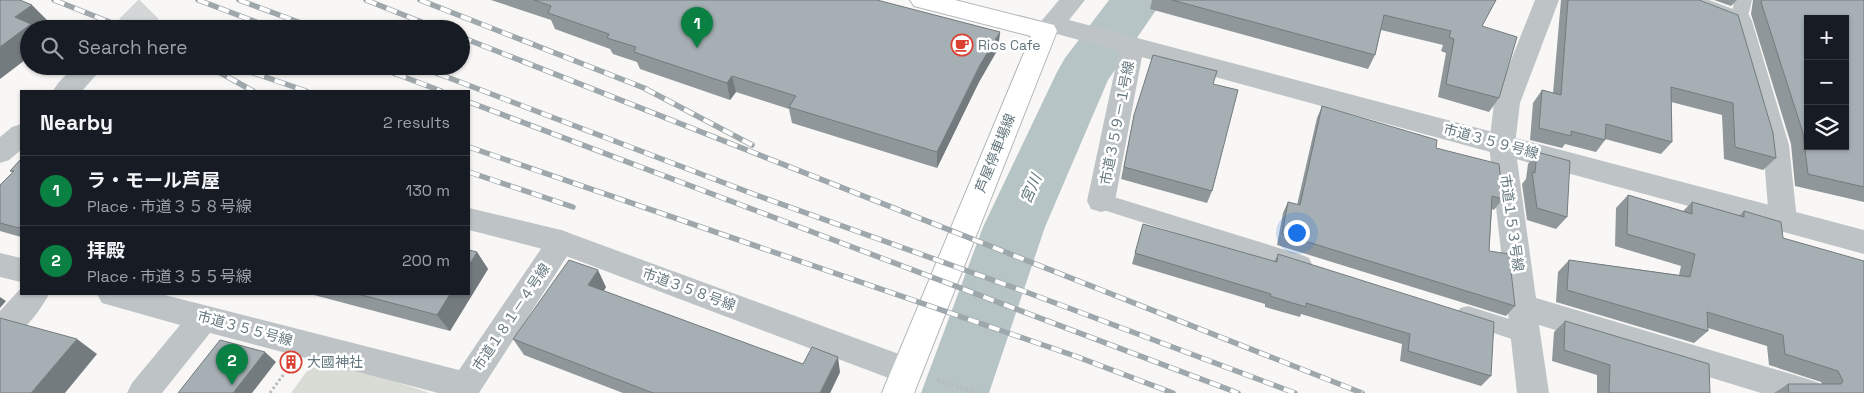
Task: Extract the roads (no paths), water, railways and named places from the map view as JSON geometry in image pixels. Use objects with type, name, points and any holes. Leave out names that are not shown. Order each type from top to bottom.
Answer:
[{"type":"main road","points":[[922,0],[1048,28]]},
{"type":"main road","name":"芦屋停車場線","points":[[913,381],[1048,28]]},
{"type":"street","points":[[1048,28],[1073,0]]},
{"type":"street","name":"市道１５３号線","points":[[1534,393],[1502,144],[1507,104],[1547,0]]},
{"type":"street","points":[[1684,0],[1742,10],[1776,145],[1783,220]]},
{"type":"street","name":"市道３５９号線","points":[[1048,28],[1087,34],[1125,43],[1864,242]]},
{"type":"street","name":"市道３５９－１号線","points":[[1101,201],[1125,43]]},
{"type":"street","points":[[0,153],[20,135]]},
{"type":"street","name":"市道３５８号線","points":[[470,219],[561,242],[913,381]]},
{"type":"street","name":"市道１８１－４号線","points":[[463,390],[561,242]]},
{"type":"street","points":[[0,265],[20,270]]},
{"type":"street","points":[[0,332],[33,295]]},
{"type":"street","name":"市道３５５号線","points":[[116,295],[463,390]]},
{"type":"street","points":[[143,393],[204,318]]},
{"type":"street","points":[[1525,320],[1808,393]]},
{"type":"lane","points":[[1101,201],[1319,269]]},
{"type":"lane","points":[[1451,310],[1525,320]]},
{"type":"waterway","name":"宮川","points":[[955,393],[1014,227],[1084,72],[1137,0]]},
{"type":"tunnel","points":[[138,20],[158,0]]},
{"type":"railway","points":[[54,0],[104,20]]},
{"type":"railway","points":[[198,0],[251,20]]},
{"type":"railway","points":[[239,0],[293,20]]},
{"type":"railway","points":[[366,0],[416,20]]},
{"type":"railway","points":[[420,0],[644,88],[752,145]]},
{"type":"railway","points":[[470,41],[1362,393]]},
{"type":"railway","points":[[224,75],[251,90]]},
{"type":"railway","points":[[259,75],[303,90]]},
{"type":"railway","points":[[399,75],[438,90]]},
{"type":"railway","points":[[442,75],[756,195],[1026,292],[1295,393]]},
{"type":"railway","points":[[470,102],[1238,393]]},
{"type":"railway","points":[[470,147],[1075,356],[1173,393]]},
{"type":"railway","points":[[470,172],[573,207]]},
{"type":"place","name":"Rios Cafe","points":[[962,45]]},
{"type":"place","name":"ラ・モール芦屋","points":[[697,48]]},
{"type":"place","name":"大國神社","points":[[291,362]]},
{"type":"place","name":"拝殿","points":[[232,385]]}]
